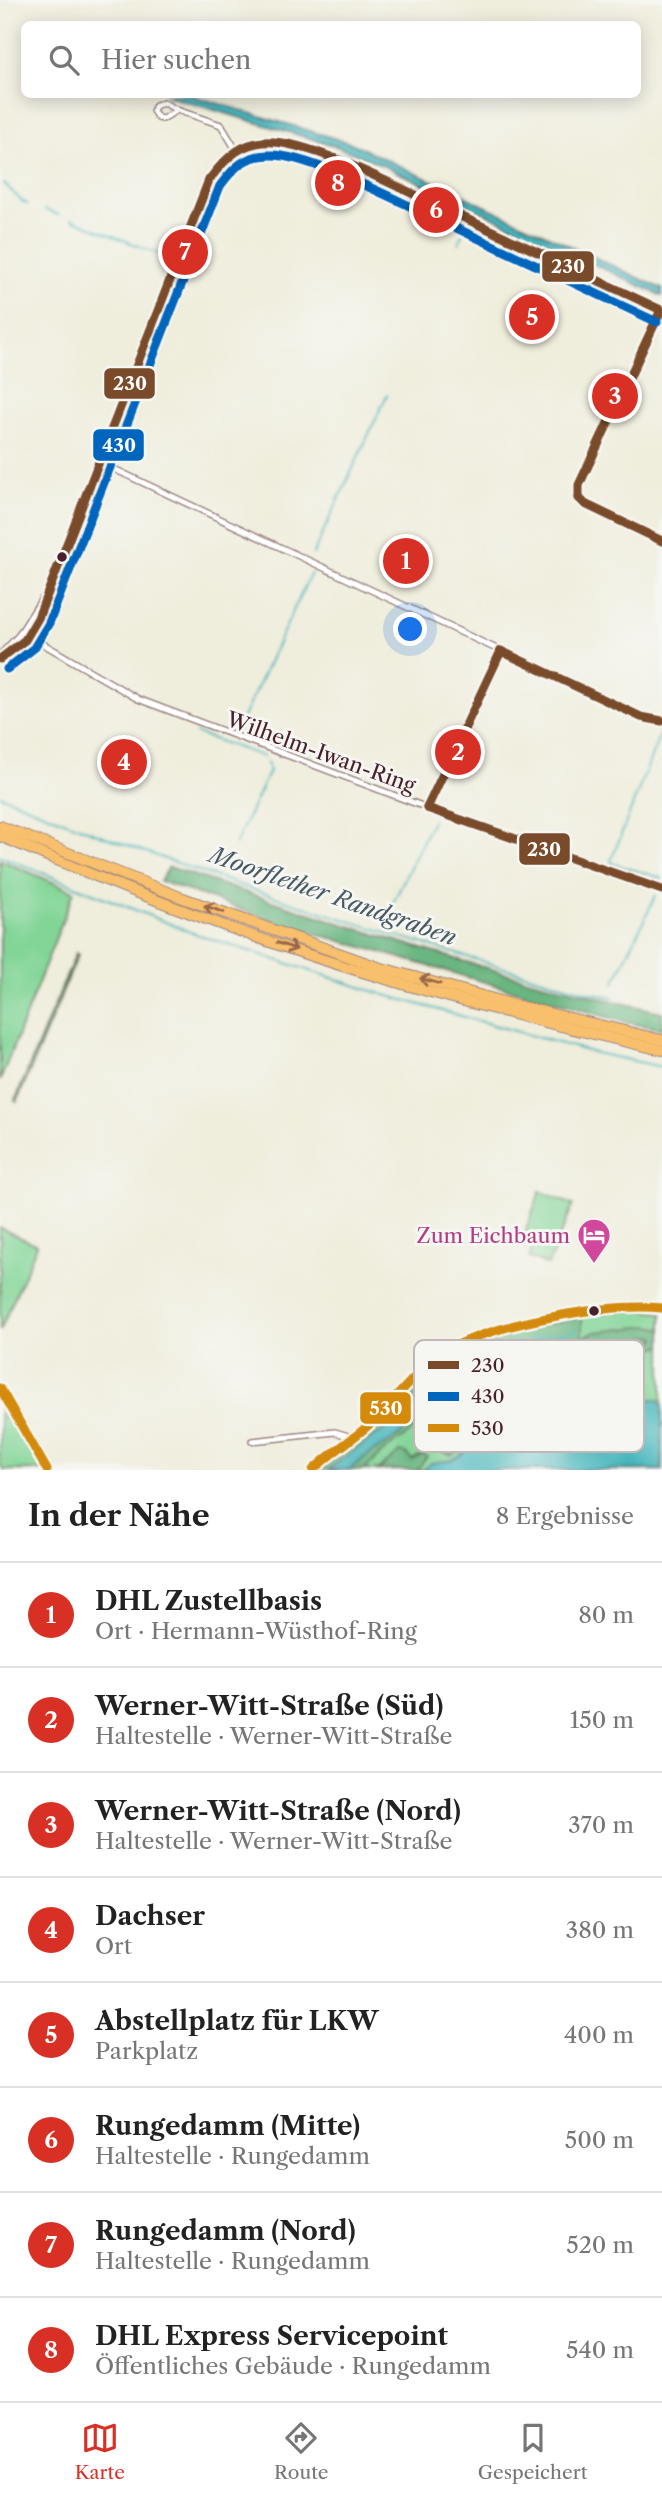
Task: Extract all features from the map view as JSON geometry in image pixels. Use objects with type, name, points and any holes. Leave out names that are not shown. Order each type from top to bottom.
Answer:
[{"type":"highway","points":[[0,826],[180,897],[378,967],[515,1005],[662,1040]]},
{"type":"highway","points":[[0,836],[176,907],[376,976],[513,1015],[662,1050]]},
{"type":"street","points":[[177,110],[221,125],[241,158]]},
{"type":"street","points":[[0,657],[13,651],[28,635],[38,618],[97,461],[213,171],[227,156],[257,143],[269,142],[332,158],[662,310],[660,320],[579,485],[579,498],[585,504],[662,541]]},
{"type":"street","points":[[206,188],[216,176],[241,158],[271,149],[300,149]]},
{"type":"street","points":[[620,292],[660,320]]},
{"type":"street","points":[[97,461],[645,719],[662,721]]},
{"type":"street","points":[[0,657],[13,643],[47,591]]},
{"type":"street","name":"Wilhelm-Iwan-Ring","points":[[21,631],[138,699],[427,808],[662,890]]},
{"type":"street","points":[[427,808],[501,651]]},
{"type":"street","points":[[470,1340],[573,1315],[618,1308],[662,1308]]},
{"type":"street","points":[[313,1470],[355,1438],[414,1380]]},
{"type":"street","points":[[0,1388],[47,1470]]},
{"type":"street","points":[[252,1441],[335,1432],[355,1438]]},
{"type":"green space","points":[[0,860],[74,891],[0,1081]]},
{"type":"green space","points":[[169,867],[475,965],[662,1012],[662,1029],[624,1022],[289,926],[160,881]]},
{"type":"green space","points":[[76,953],[78,955],[17,1102],[15,1101]]},
{"type":"green space","points":[[540,1191],[573,1205],[548,1265],[529,1258],[533,1245],[522,1241]]},
{"type":"green space","points":[[0,1228],[37,1245],[0,1331]]},
{"type":"green space","points":[[641,1310],[662,1313],[662,1470],[320,1470],[360,1438],[414,1386],[414,1452],[644,1452],[644,1340],[481,1340],[609,1312]]},
{"type":"green space","points":[[582,1317],[582,1338],[595,1332],[648,1326],[662,1328],[662,1345],[654,1348],[652,1346],[656,1337],[648,1335],[629,1340],[493,1340],[491,1336]]},
{"type":"green space","points":[[414,1395],[414,1405],[384,1431],[328,1470],[320,1470],[394,1414]]},
{"type":"green space","points":[[0,1407],[4,1418],[11,1415],[42,1470],[3,1470],[0,1463]]},
{"type":"green space","points":[[414,1422],[414,1430],[383,1452],[364,1470],[349,1470],[366,1456],[397,1437]]},
{"type":"green space","points":[[400,1452],[406,1453],[412,1460],[423,1454],[427,1457],[417,1470],[378,1470]]},
{"type":"water","points":[[174,98],[200,98],[353,144],[662,289],[662,296],[376,162],[336,146]]},
{"type":"water","points":[[644,1399],[658,1399],[662,1405],[662,1470],[423,1470],[431,1463],[451,1460],[464,1452],[644,1452]]},
{"type":"water","points":[[414,1404],[414,1422],[397,1437],[349,1470],[328,1470],[376,1435]]},
{"type":"waterway","points":[[4,184],[28,204]]},
{"type":"waterway","points":[[45,210],[59,215]]},
{"type":"waterway","points":[[71,219],[161,255]]},
{"type":"waterway","points":[[459,243],[462,234]]},
{"type":"waterway","points":[[313,554],[387,395]]},
{"type":"waterway","points":[[237,730],[311,573]]},
{"type":"waterway","points":[[661,732],[611,861],[662,878]]},
{"type":"waterway","points":[[196,733],[264,757]]},
{"type":"waterway","points":[[235,845],[269,771],[267,762]]},
{"type":"waterway","name":"Moorflether Randgraben","points":[[0,795],[144,852],[291,902],[587,992],[613,997]]},
{"type":"waterway","points":[[385,920],[432,821]]},
{"type":"waterway","points":[[0,856],[193,933],[385,995],[591,1052],[662,1067]]},
{"type":"waterway","points":[[614,983],[656,895]]},
{"type":"waterway","points":[[533,1340],[578,1330]]},
{"type":"transit line","name":"230","points":[[0,659],[25,640],[38,618],[209,180],[229,157],[253,144],[274,142],[291,145],[350,165],[661,310],[579,485],[579,498]]},
{"type":"transit line","name":"430","points":[[7,669],[34,648],[49,623],[220,186],[241,163],[254,157],[271,155],[304,161],[344,176],[657,322]]},
{"type":"transit line","name":"230","points":[[579,498],[585,504],[662,541]]},
{"type":"transit line","name":"230","points":[[501,651],[641,717],[662,721]]},
{"type":"transit line","name":"230","points":[[427,808],[501,651]]},
{"type":"transit line","name":"230","points":[[427,808],[662,890]]},
{"type":"transit line","name":"530","points":[[469,1340],[526,1322],[556,1316],[613,1308],[662,1308]]},
{"type":"transit line","name":"530","points":[[313,1470],[371,1423],[414,1378]]},
{"type":"transit line","name":"530","points":[[0,1388],[47,1470]]},
{"type":"place","name":"DHL Express Servicepoint","points":[[338,183]]},
{"type":"place","name":"Rungedamm (Mitte)","points":[[436,210]]},
{"type":"place","name":"Rungedamm (Nord)","points":[[185,252]]},
{"type":"place","name":"Abstellplatz für LKW","points":[[532,317]]},
{"type":"place","name":"Werner-Witt-Straße (Nord)","points":[[615,396]]},
{"type":"place","name":"DHL Zustellbasis","points":[[406,561]]},
{"type":"place","name":"Werner-Witt-Straße (Süd)","points":[[458,752]]},
{"type":"place","name":"Dachser","points":[[124,762]]},
{"type":"place","name":"Zum Eichbaum","points":[[594,1265]]}]
